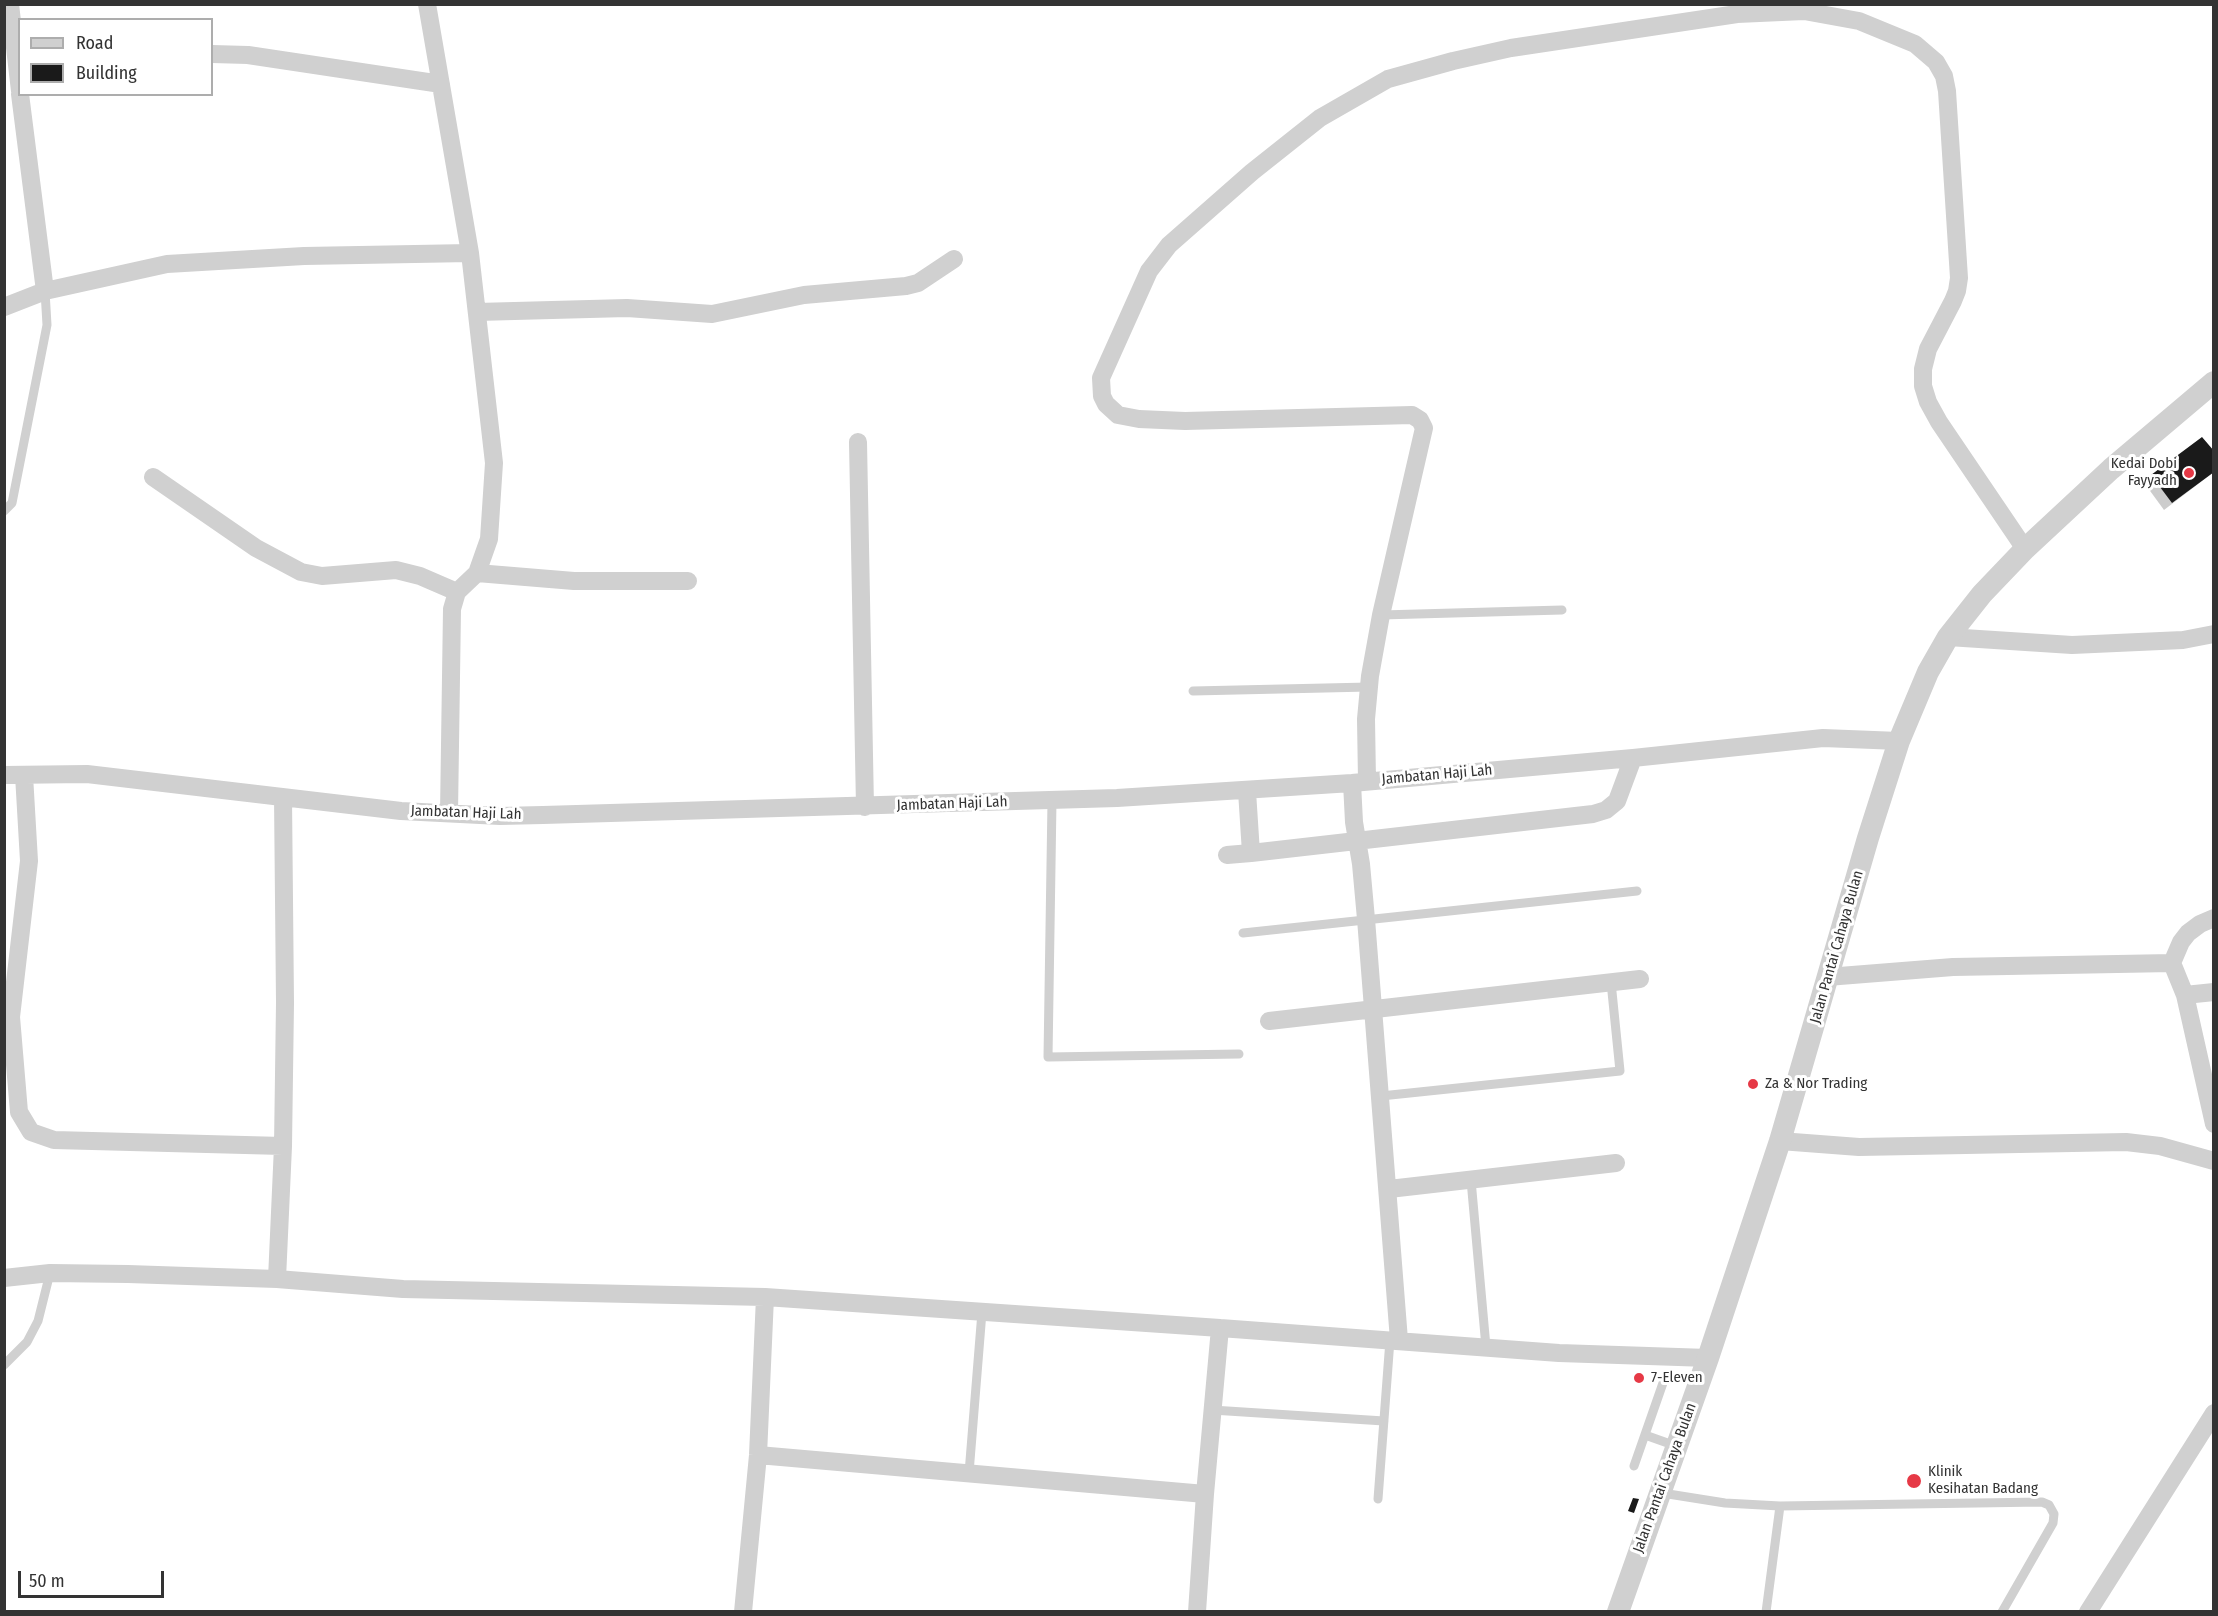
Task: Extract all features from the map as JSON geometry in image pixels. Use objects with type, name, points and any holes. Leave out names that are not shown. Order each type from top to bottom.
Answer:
[{"type":"street","points":[[427,4],[470,253],[494,463],[489,539],[477,573],[457,592],[452,609],[449,813]]},
{"type":"street","points":[[1395,1340],[1389,1189],[1361,864],[1357,842],[1369,687],[1381,615],[1424,428],[1420,420],[1412,415],[1185,421],[1139,419],[1119,415],[1106,404],[1102,396],[1101,378],[1149,271],[1169,245],[1252,172],[1320,118],[1388,79],[1511,48],[1737,14],[1805,8],[1859,21],[1915,44],[1936,62],[1944,76],[1947,91],[1959,278],[1953,301],[1928,349],[1923,369],[1923,386],[1928,402],[1939,422],[2025,549]]},
{"type":"street","points":[[11,16],[18,76]]},
{"type":"street","points":[[213,54],[248,55],[441,84]]},
{"type":"street","points":[[20,96],[45,291]]},
{"type":"street","points":[[4,307],[45,291],[167,264],[304,256],[470,253]]},
{"type":"street","points":[[477,312],[627,308],[712,314],[804,295],[906,286],[918,283],[954,259]]},
{"type":"street","name":"Jalan Pantai Cahaya Bulan","points":[[1618,1611],[1708,1358],[1780,1141],[1868,838],[1899,741],[1928,672],[1948,637],[1982,594],[2025,549],[2111,469],[2214,382]]},
{"type":"street","points":[[858,442],[865,807]]},
{"type":"street","points":[[153,477],[256,548],[301,572],[322,576],[396,570],[420,576],[457,592]]},
{"type":"street","points":[[477,573],[574,581],[688,581]]},
{"type":"street","points":[[1948,637],[2072,645],[2183,640],[2214,634]]},
{"type":"street","name":"Jambatan Haji Lah","points":[[4,775],[87,774],[401,811],[500,816],[1052,801],[1246,791],[1633,758],[1823,738],[1899,741]]},
{"type":"street","points":[[1227,855],[1593,814],[1606,810],[1617,801],[1633,758]]},
{"type":"street","points":[[24,775],[29,861],[11,1017],[19,1112],[31,1132],[54,1140],[283,1146]]},
{"type":"street","points":[[1246,791],[1251,853]]},
{"type":"street","points":[[277,1280],[283,1146],[285,1003],[283,797]]},
{"type":"street","points":[[2214,918],[2188,933],[2181,942],[2172,963],[2185,995],[2214,1124]]},
{"type":"street","points":[[1827,977],[1953,967],[2172,963]]},
{"type":"street","points":[[1269,1021],[1640,979]]},
{"type":"street","points":[[2185,995],[2214,992]]},
{"type":"street","points":[[1780,1141],[1859,1147],[2126,1142],[2160,1146],[2214,1161]]},
{"type":"street","points":[[1389,1189],[1616,1163]]},
{"type":"street","points":[[4,1278],[50,1273],[277,1280],[404,1289],[765,1297],[1559,1353],[1708,1358]]},
{"type":"street","points":[[743,1611],[758,1455],[765,1297]]},
{"type":"street","points":[[1197,1611],[1220,1328]]},
{"type":"street","points":[[2088,1611],[2214,1413]]},
{"type":"street","points":[[758,1455],[1205,1494]]},
{"type":"lane","points":[[4,511],[12,503],[47,325],[45,291]]},
{"type":"lane","points":[[1381,615],[1562,610]]},
{"type":"lane","points":[[1193,691],[1369,687]]},
{"type":"lane","points":[[1052,801],[1048,1057],[1239,1054]]},
{"type":"lane","points":[[1243,933],[1637,891]]},
{"type":"lane","points":[[1381,1096],[1620,1071],[1611,982]]},
{"type":"lane","points":[[1472,1180],[1485,1347]]},
{"type":"lane","points":[[4,1365],[27,1342],[38,1321],[50,1273]]},
{"type":"lane","points":[[969,1473],[982,1312]]},
{"type":"lane","points":[[1378,1499],[1384,1421],[1395,1340]]},
{"type":"lane","points":[[1634,1466],[1663,1383]]},
{"type":"lane","points":[[1212,1410],[1384,1421]]},
{"type":"lane","points":[[1645,1435],[1676,1446]]},
{"type":"lane","points":[[1659,1493],[1725,1503],[1780,1506],[2042,1502],[2049,1505],[2054,1514],[2053,1523],[2002,1611]]},
{"type":"lane","points":[[1766,1611],[1780,1506]]},
{"type":"building","points":[[2202,437],[2214,451],[2214,472],[2172,503],[2151,475]]},
{"type":"building","points":[[1633,1498],[1639,1499],[1634,1513],[1628,1511]]},
{"type":"place","name":"Kedai Dobi Fayyadh","points":[[2189,473]]},
{"type":"place","name":"Za & Nor Trading","points":[[1753,1084]]},
{"type":"place","name":"7-Eleven","points":[[1639,1378]]},
{"type":"place","name":"Klinik Kesihatan Badang","points":[[1914,1481]]}]
